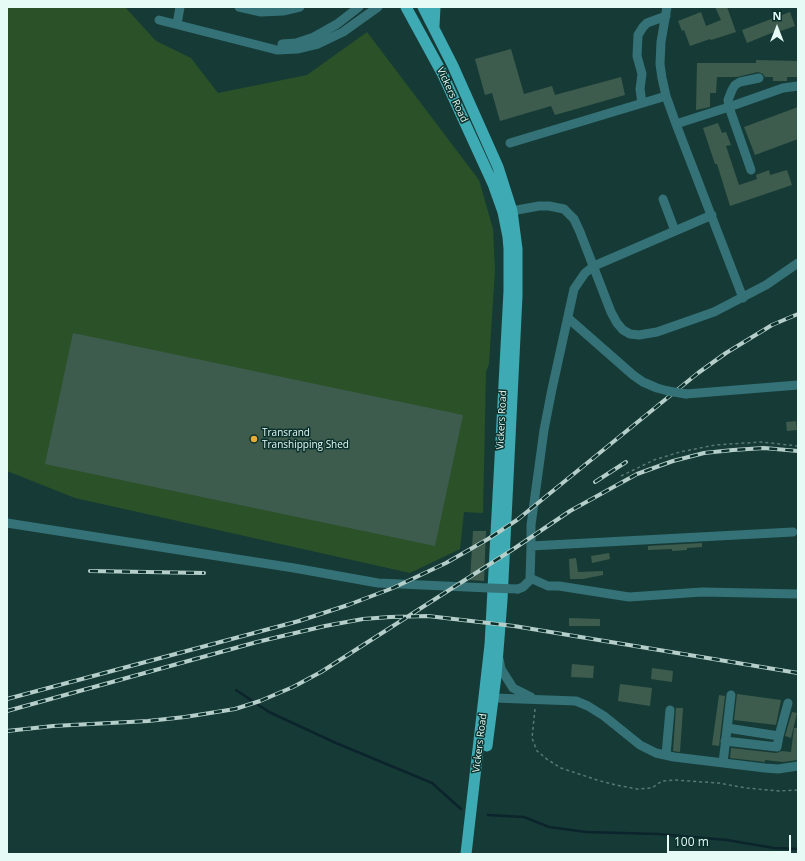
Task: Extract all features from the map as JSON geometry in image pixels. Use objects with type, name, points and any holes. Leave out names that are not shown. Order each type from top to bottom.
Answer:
[{"type":"main road","name":"Vickers Road","points":[[406,7],[442,73],[507,212],[510,264],[491,638],[491,699],[474,854]]},
{"type":"main road","name":"Vickers Road","points":[[423,7],[434,27],[498,167],[507,212],[517,248],[517,296],[498,656],[466,854]]},
{"type":"main road","points":[[434,27],[435,7]]},
{"type":"street","points":[[177,24],[180,7]]},
{"type":"street","points":[[239,7],[261,12],[274,9],[282,11],[300,7]]},
{"type":"street","points":[[251,44],[296,43],[314,37],[337,24],[360,7]]},
{"type":"street","points":[[159,20],[277,50],[297,49],[318,44],[343,32],[378,7]]},
{"type":"street","points":[[666,12],[661,42],[660,64],[666,96],[743,298]]},
{"type":"street","points":[[642,103],[640,89],[642,74],[636,56],[638,35],[647,23],[666,12]]},
{"type":"street","points":[[751,170],[729,107],[728,100],[735,85],[740,82],[759,78]]},
{"type":"street","points":[[676,124],[783,88],[798,86]]},
{"type":"street","points":[[510,143],[666,96]]},
{"type":"street","points":[[663,199],[675,231]]},
{"type":"street","points":[[507,212],[539,206],[564,209],[574,219],[594,266],[611,312],[623,330],[630,334],[639,335],[657,332],[714,312],[766,286],[798,263]]},
{"type":"street","points":[[7,523],[294,568],[378,583],[518,589],[528,583],[530,578],[532,546],[531,525],[538,472],[552,389],[574,289],[585,273],[594,266],[712,215]]},
{"type":"street","points":[[568,318],[633,375],[657,388],[686,394],[798,385]]},
{"type":"street","points":[[532,546],[793,532]]},
{"type":"street","points":[[530,578],[548,586],[559,586],[629,597],[702,592],[798,594]]},
{"type":"street","points":[[498,656],[502,669],[513,688],[522,694],[536,699]]},
{"type":"street","points":[[722,762],[731,695]]},
{"type":"street","points":[[491,699],[576,701],[588,706],[604,716],[640,745],[656,753],[778,769],[798,766]]},
{"type":"street","points":[[725,741],[777,747],[788,703]]},
{"type":"street","points":[[666,755],[670,710]]},
{"type":"street","points":[[727,728],[779,736]]},
{"type":"path","points":[[621,476],[654,460],[680,452],[715,445],[761,442],[798,446]]},
{"type":"path","points":[[536,699],[532,738],[537,751],[561,768],[616,786],[637,789],[652,788],[662,781],[674,780],[718,783],[778,792],[798,790]]},
{"type":"green space","points":[[7,7],[125,7],[156,41],[191,58],[218,93],[307,75],[367,32],[479,180],[493,229],[495,270],[489,364],[486,372],[483,513],[464,512],[460,549],[410,573],[75,498],[7,471]]},
{"type":"building","points":[[715,7],[727,7],[736,32],[690,46],[684,30],[682,31],[678,21],[701,12],[706,26],[721,20]]},
{"type":"building","points":[[790,12],[795,26],[775,33],[774,32],[747,43],[742,30]]},
{"type":"building","points":[[511,49],[524,94],[552,86],[555,95],[621,77],[625,95],[555,115],[551,106],[500,121],[492,93],[485,95],[475,59]]},
{"type":"building","points":[[756,60],[798,61],[798,77],[787,77],[787,81],[773,81],[773,77],[765,77],[763,74],[758,72],[737,77],[717,77],[716,93],[710,93],[710,107],[696,110],[697,63],[756,63]]},
{"type":"building","points":[[798,107],[798,139],[755,155],[744,127]]},
{"type":"building","points":[[718,123],[722,133],[726,132],[731,145],[726,146],[739,185],[757,179],[756,175],[769,170],[770,175],[787,170],[792,185],[730,206],[717,164],[715,164],[703,128]]},
{"type":"building","name":"Transrand Transhipping Shed","points":[[73,333],[463,415],[435,546],[45,464]]},
{"type":"building","points":[[796,421],[797,430],[787,431],[786,422]]},
{"type":"building","points":[[473,531],[486,531],[484,581],[470,580]]},
{"type":"building","points":[[702,543],[702,547],[687,548],[687,550],[648,550],[648,546]]},
{"type":"building","points":[[609,553],[610,559],[592,563],[591,556]]},
{"type":"building","points":[[576,558],[578,572],[603,571],[603,575],[583,579],[570,579],[569,559]]},
{"type":"building","points":[[569,618],[600,619],[600,626],[569,626]]},
{"type":"building","points":[[572,664],[594,666],[593,678],[571,677]]},
{"type":"building","points":[[652,668],[673,671],[672,682],[651,679]]},
{"type":"building","points":[[620,684],[652,688],[650,706],[618,701]]},
{"type":"building","points":[[737,694],[781,700],[776,725],[734,720]]},
{"type":"building","points":[[719,695],[725,696],[719,746],[712,745]]},
{"type":"building","points":[[676,708],[683,708],[680,752],[673,751]]},
{"type":"building","points":[[792,712],[797,713],[791,738],[785,736]]},
{"type":"building","points":[[794,728],[798,728],[798,760],[783,762],[765,760],[765,762],[730,758],[731,748],[776,753],[782,751],[791,752]]},
{"type":"waterway","points":[[236,690],[269,712],[336,743],[432,783],[461,809]]},
{"type":"waterway","points":[[488,815],[524,817],[549,827],[586,832],[658,834],[727,840],[774,848],[798,849]]},
{"type":"railway","points":[[7,699],[299,621],[393,588],[446,563],[488,539],[517,520],[698,373],[726,353],[772,325],[798,314]]},
{"type":"railway","points":[[7,731],[53,726],[148,721],[185,717],[235,709],[260,701],[293,687],[321,672],[515,548],[570,511],[637,474],[673,461],[704,453],[764,448],[798,451]]},
{"type":"railway","points":[[595,482],[626,462]]},
{"type":"railway","points":[[90,571],[204,573]]},
{"type":"railway","points":[[7,711],[257,642],[325,626],[363,619],[390,617],[428,616],[514,626],[798,673]]},
{"type":"place","name":"Transrand Transhipping Shed","points":[[254,439]]}]
